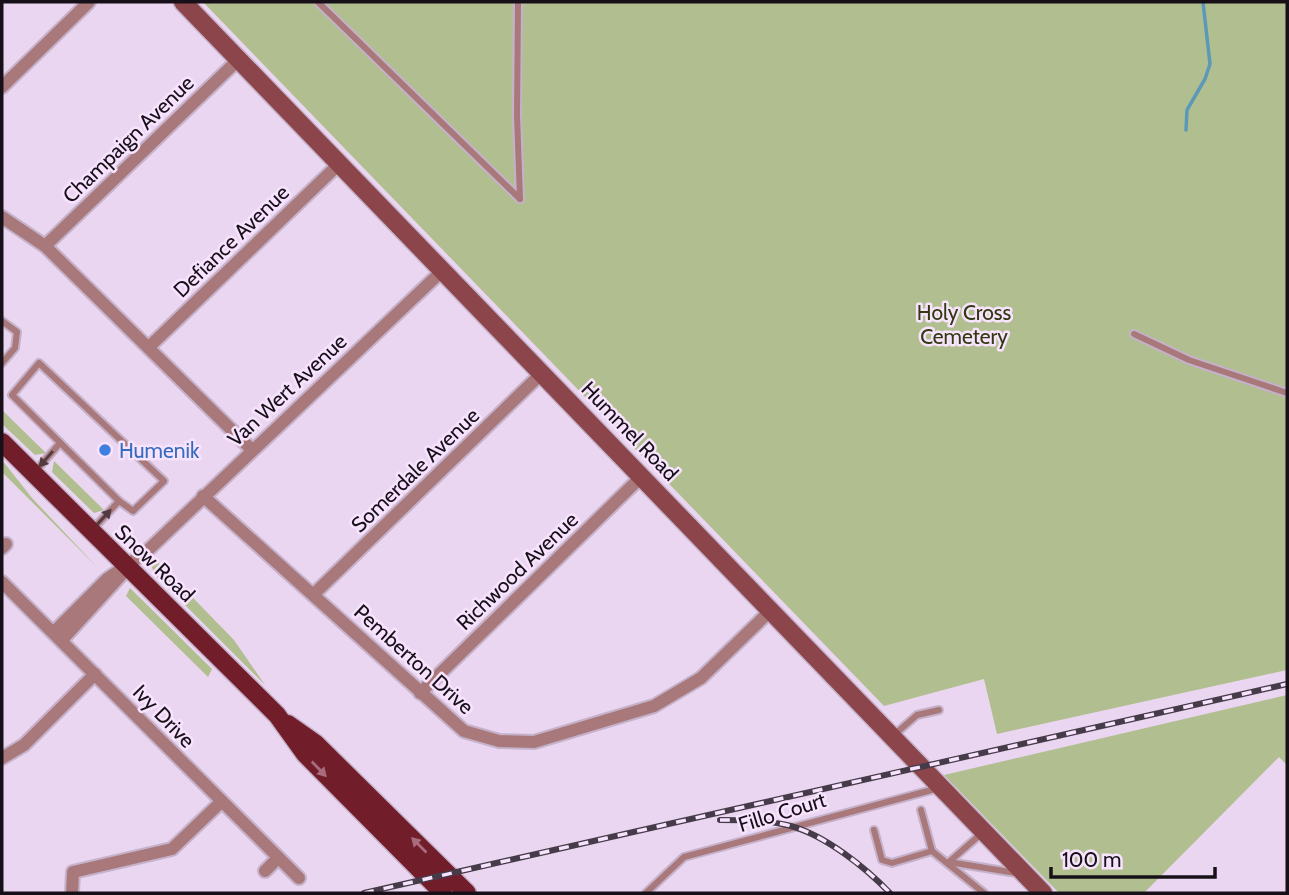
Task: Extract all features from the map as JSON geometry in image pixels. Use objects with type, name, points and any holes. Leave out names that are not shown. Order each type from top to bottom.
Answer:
[{"type":"main road","name":"Snow Road","points":[[2,442],[277,715],[315,743],[467,893]]},
{"type":"main road","name":"Snow Road","points":[[277,715],[304,754],[443,893]]},
{"type":"street","points":[[2,87],[89,2]]},
{"type":"street","name":"Hummel Road","points":[[183,2],[1043,893]]},
{"type":"street","name":"Champaign Avenue","points":[[45,246],[239,59]]},
{"type":"street","name":"Defiance Avenue","points":[[149,347],[340,163]]},
{"type":"street","points":[[2,217],[45,246],[252,450]]},
{"type":"street","name":"Van Wert Avenue","points":[[58,636],[107,579],[127,567],[443,270]]},
{"type":"street","name":"Somerdale Avenue","points":[[314,594],[542,373]]},
{"type":"street","name":"Richwood Avenue","points":[[420,693],[641,477]]},
{"type":"street","name":"Pemberton Drive","points":[[204,496],[464,731],[499,741],[534,742],[654,706],[701,678],[771,610]]},
{"type":"street","name":"Ivy Drive","points":[[2,582],[299,878]]},
{"type":"street","points":[[2,758],[24,745],[95,674]]},
{"type":"street","points":[[72,893],[73,872],[172,849],[221,802]]},
{"type":"street","points":[[265,871],[278,858]]},
{"type":"lane","points":[[317,2],[520,199],[516,61],[518,2]]},
{"type":"lane","points":[[2,321],[17,332],[15,348],[2,363]]},
{"type":"lane","points":[[1134,334],[1189,360],[1287,393]]},
{"type":"lane","points":[[39,363],[164,481],[133,511],[119,501],[60,443],[12,395],[39,363]]},
{"type":"lane","points":[[33,475],[60,443]]},
{"type":"lane","points":[[90,532],[119,501]]},
{"type":"lane","points":[[892,737],[917,715],[939,709]]},
{"type":"lane","name":"Fillo Court","points":[[646,893],[684,857],[941,788]]},
{"type":"lane","points":[[921,810],[932,851],[949,862],[984,893]]},
{"type":"lane","points":[[874,831],[882,860],[892,863],[932,851]]},
{"type":"lane","points":[[949,862],[984,832]]},
{"type":"lane","points":[[949,862],[1025,874]]},
{"type":"green space","name":"Holy Cross Cemetery","points":[[203,2],[1287,2],[1287,670],[997,734],[984,679],[884,706]]},
{"type":"green space","points":[[2,410],[46,453],[35,455],[2,424]]},
{"type":"green space","points":[[2,460],[32,498],[98,568],[2,472]]},
{"type":"green space","points":[[54,461],[104,510],[94,513],[52,472]]},
{"type":"green space","points":[[159,563],[234,640],[265,685],[155,575],[151,565]]},
{"type":"green space","points":[[130,588],[212,669],[208,677],[126,596]]},
{"type":"green space","points":[[1287,695],[1287,765],[1279,757],[1144,893],[1059,893],[944,775]]},
{"type":"waterway","points":[[1186,130],[1187,110],[1205,79],[1210,64],[1203,2]]},
{"type":"railway","points":[[364,893],[1287,684]]},
{"type":"railway","points":[[720,820],[747,820],[791,826],[818,837],[869,873],[890,893]]},
{"type":"place","name":"Humenik","points":[[105,450]]}]
